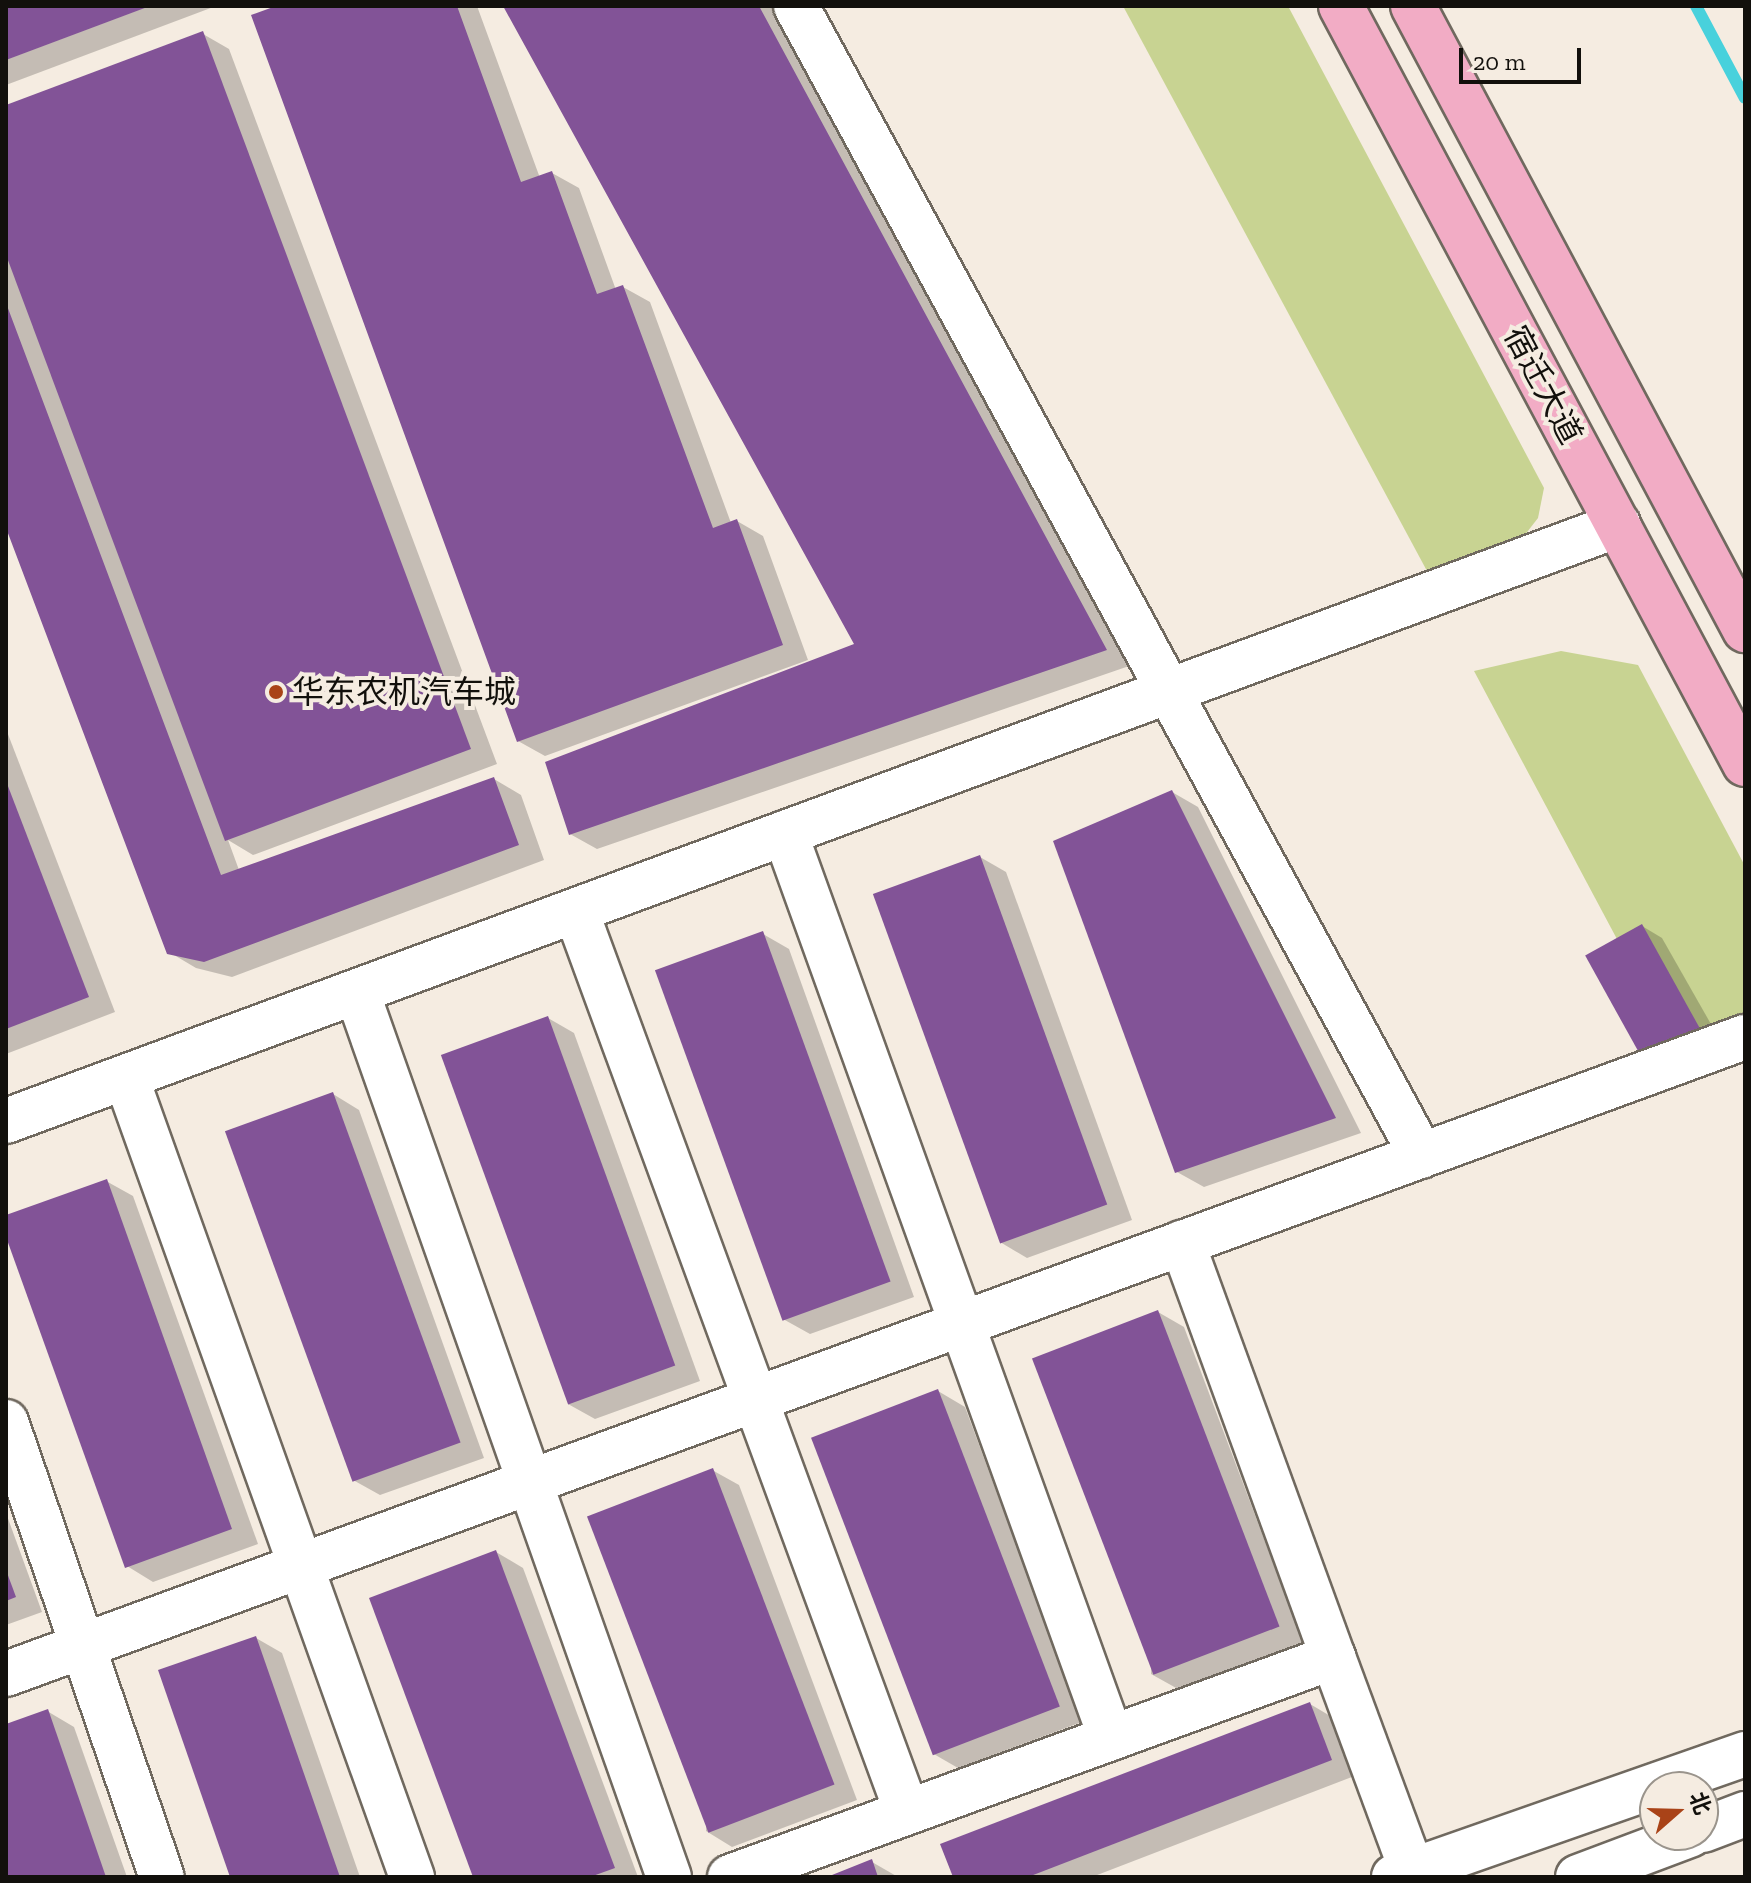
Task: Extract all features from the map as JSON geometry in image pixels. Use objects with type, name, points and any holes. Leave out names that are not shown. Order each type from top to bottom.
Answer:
[{"type":"main road","name":"宿迁大道","points":[[1341,6],[1745,764]]},
{"type":"main road","name":"宿迁大道","points":[[1413,6],[1745,630]]},
{"type":"street","points":[[796,6],[1422,1156]]},
{"type":"street","points":[[6,1121],[1618,525]]},
{"type":"street","points":[[785,833],[1111,1738]]},
{"type":"street","points":[[576,911],[907,1812]]},
{"type":"street","points":[[357,992],[669,1877]]},
{"type":"street","points":[[6,1674],[1745,1037]]},
{"type":"street","points":[[126,1077],[412,1877]]},
{"type":"street","points":[[1182,1243],[1333,1657],[1403,1874],[1745,1754]]},
{"type":"street","points":[[6,1422],[162,1877]]},
{"type":"street","points":[[730,1877],[1333,1657]]},
{"type":"street","points":[[1719,1824],[1745,1814]]},
{"type":"street","points":[[1578,1877],[1647,1851]]},
{"type":"green space","points":[[1123,6],[1288,6],[1544,488],[1538,518],[1521,540],[1434,584]]},
{"type":"green space","points":[[1561,651],[1638,665],[1745,866],[1745,1022],[1674,1046],[1474,671]]},
{"type":"building","points":[[6,6],[150,6],[6,60]]},
{"type":"building","points":[[276,6],[457,6],[521,182],[552,171],[597,294],[623,285],[713,528],[737,519],[783,645],[517,742],[251,15]]},
{"type":"building","points":[[503,6],[759,6],[1107,650],[569,835],[545,762],[854,644]]},
{"type":"building","points":[[203,31],[471,749],[225,841],[6,255],[6,105]]},
{"type":"building","points":[[6,303],[221,875],[494,777],[519,845],[204,962],[167,954],[6,528]]},
{"type":"building","points":[[6,781],[89,997],[6,1029]]},
{"type":"building","points":[[1172,790],[1336,1118],[1175,1173],[1053,841]]},
{"type":"building","points":[[980,855],[1107,1205],[1000,1244],[873,894]]},
{"type":"building","points":[[1642,924],[1705,1037],[1648,1068],[1585,956]]},
{"type":"building","points":[[763,931],[891,1282],[783,1321],[655,970]]},
{"type":"building","points":[[548,1016],[675,1366],[568,1405],[441,1055]]},
{"type":"building","points":[[333,1092],[461,1443],[353,1482],[225,1131]]},
{"type":"building","points":[[107,1179],[232,1529],[125,1568],[6,1237],[6,1215]]},
{"type":"building","points":[[1158,1310],[1279,1626],[1153,1675],[1032,1358]]},
{"type":"building","points":[[938,1389],[1060,1706],[933,1755],[811,1438]]},
{"type":"building","points":[[713,1468],[834,1784],[708,1833],[587,1516]]},
{"type":"building","points":[[496,1550],[615,1868],[590,1877],[473,1877],[369,1598]]},
{"type":"building","points":[[6,1570],[16,1597],[6,1601]]},
{"type":"building","points":[[256,1636],[340,1877],[230,1877],[158,1670]]},
{"type":"building","points":[[1310,1702],[1332,1760],[1028,1877],[953,1877],[940,1844]]},
{"type":"building","points":[[48,1709],[106,1877],[6,1877],[6,1724]]},
{"type":"building","points":[[872,1859],[878,1877],[827,1877]]},
{"type":"waterway","points":[[1696,6],[1745,98]]},
{"type":"place","name":"华东农机汽车城","points":[[276,692]]}]
